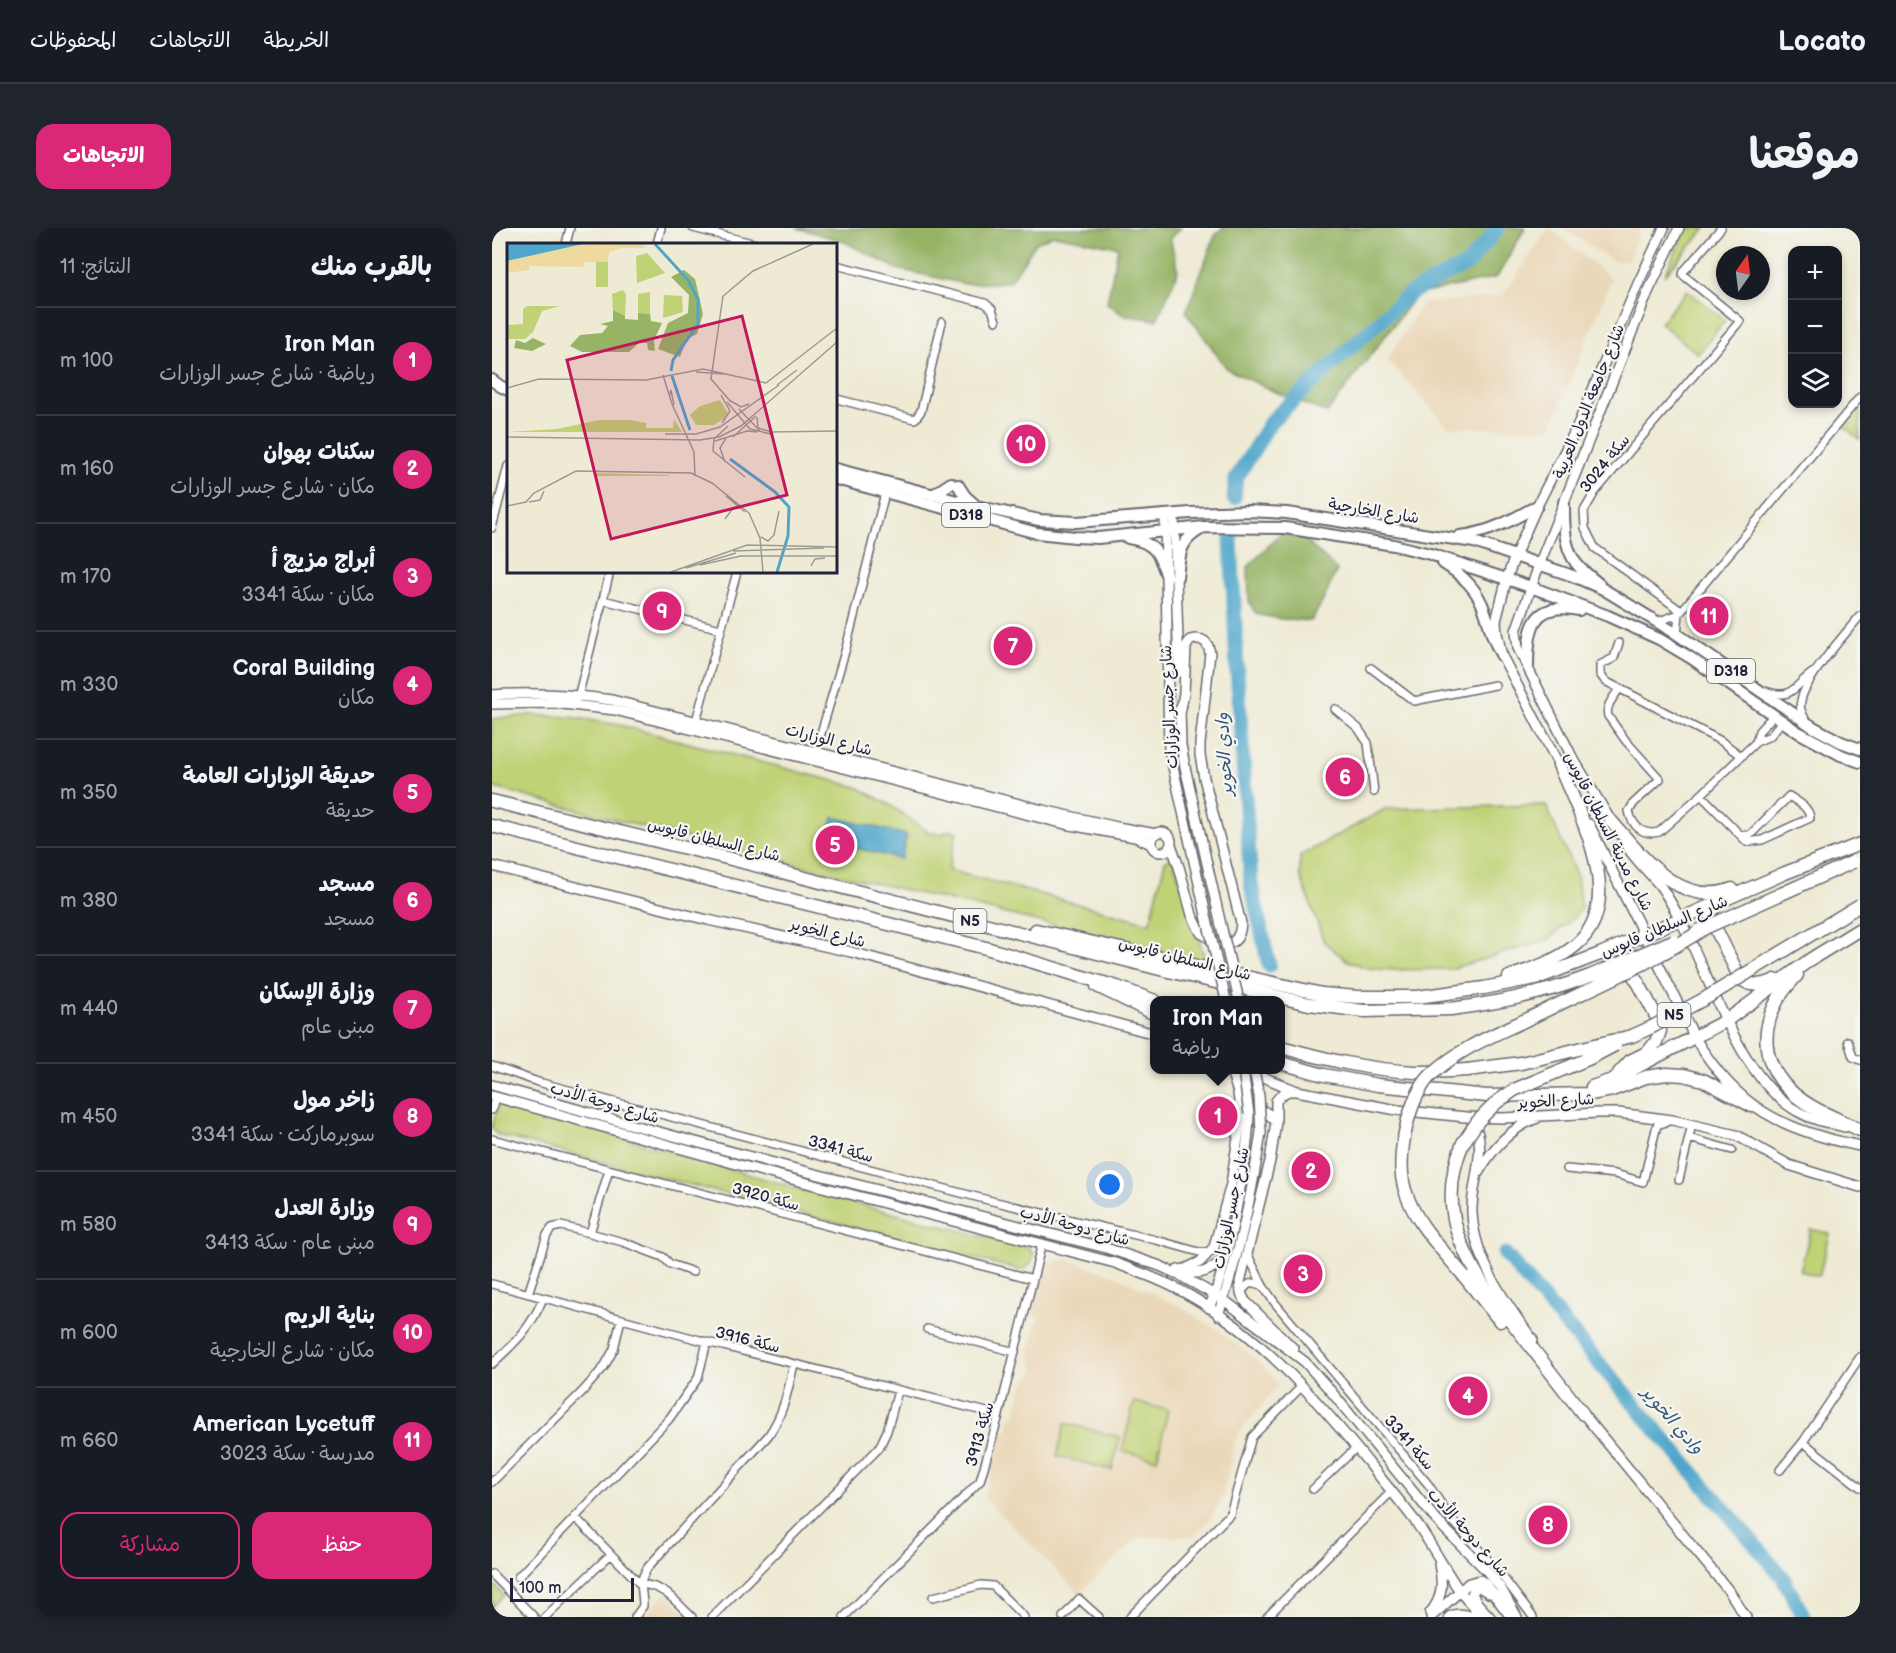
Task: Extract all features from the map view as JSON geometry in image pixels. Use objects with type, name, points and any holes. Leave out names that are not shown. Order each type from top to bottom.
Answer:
[{"type":"highway","points":[[1469,990],[1527,971],[1562,956],[1588,932],[1594,918],[1599,903],[1597,868],[1586,832],[1559,765]]},
{"type":"highway","name":"شارع السلطان قابوس","points":[[492,801],[1275,996]]},
{"type":"highway","points":[[1611,821],[1661,874],[1684,888],[1702,893],[1720,893],[1774,873],[1785,873]]},
{"type":"highway","name":"N5","points":[[492,826],[986,948],[1150,999]]},
{"type":"highway","points":[[999,928],[1058,934],[1322,994],[1357,998],[1417,997],[1484,988],[1540,977],[1600,954],[1785,873],[1860,844]]},
{"type":"highway","name":"شارع السلطان قابوس","points":[[1285,998],[1364,1011],[1451,1009],[1496,1003],[1587,977],[1856,861]]},
{"type":"highway","points":[[1717,903],[1710,917],[1740,978],[1755,985],[1766,984],[1794,971]]},
{"type":"highway","name":"N5","points":[[1285,1048],[1368,1067],[1416,1072],[1467,1070],[1521,1063],[1632,1036],[1706,998],[1860,906]]},
{"type":"highway","points":[[1583,1414],[1542,1372],[1423,1226],[1405,1189],[1401,1166],[1406,1126],[1412,1107],[1430,1076],[1458,1054],[1644,964],[1705,928]]},
{"type":"highway","points":[[1568,1094],[1612,1080],[1727,1020],[1811,959],[1860,929]]},
{"type":"highway","points":[[1600,954],[1620,955],[1657,1018],[1659,1031],[1656,1042],[1648,1052],[1630,1061],[1612,1080]]},
{"type":"highway","points":[[1811,959],[1781,994],[1771,1014],[1767,1026],[1766,1044],[1769,1061],[1774,1073],[1800,1098],[1860,1130]]},
{"type":"highway","points":[[1081,976],[1111,994],[1150,1012]]},
{"type":"highway","points":[[1583,1414],[1484,1286],[1470,1264],[1460,1240],[1453,1213],[1452,1183],[1458,1154],[1463,1143],[1478,1121],[1497,1102],[1514,1090],[1590,1058],[1632,1036]]},
{"type":"highway","points":[[1285,1064],[1324,1075],[1378,1085],[1487,1096],[1590,1094],[1612,1090],[1646,1077],[1667,1074],[1684,1075],[1703,1080],[1752,1106]]},
{"type":"main road","name":"شارع جامعة الدول العربية","points":[[1507,578],[1537,506],[1576,429],[1664,228]]},
{"type":"main road","name":"شارع جامعة الدول العربية","points":[[1531,587],[1648,292],[1679,228]]},
{"type":"main road","points":[[492,379],[507,383]]},
{"type":"main road","points":[[492,379],[507,391]]},
{"type":"main road","points":[[492,389],[507,392]]},
{"type":"main road","name":"شارع الخارجية","points":[[837,469],[933,495],[949,505],[976,506],[1039,520],[1077,522],[1248,511],[1315,516],[1474,542],[1573,576],[1603,589],[1677,634],[1808,724],[1841,742],[1860,749]]},
{"type":"main road","points":[[863,476],[881,486],[885,493],[894,490],[913,490]]},
{"type":"main road","name":"شارع الخارجية","points":[[837,479],[885,493],[949,505],[1037,533],[1098,538],[1204,527],[1285,528],[1394,545],[1430,554],[1507,578],[1608,616],[1667,644],[1824,747],[1860,762]]},
{"type":"main road","points":[[933,495],[955,484],[976,506]]},
{"type":"main road","points":[[1564,502],[1569,551],[1580,568],[1603,589]]},
{"type":"main road","points":[[1449,537],[1470,535],[1499,527],[1537,506]]},
{"type":"main road","name":"شارع جسر الوزارات","points":[[1169,515],[1181,745],[1238,996]]},
{"type":"main road","points":[[1375,543],[1378,526]]},
{"type":"main road","points":[[1172,577],[1183,544],[1204,527]]},
{"type":"main road","points":[[1098,538],[1130,538],[1146,543],[1157,552],[1172,577]]},
{"type":"main road","points":[[1430,554],[1460,574],[1472,587],[1485,612],[1494,642],[1502,656]]},
{"type":"main road","name":"شارع جسر الوزارات","points":[[1172,577],[1169,749],[1225,996]]},
{"type":"main road","name":"شارع مدينة السلطان قابوس","points":[[1507,578],[1496,621],[1502,656],[1695,1038],[1711,1065],[1752,1106],[1796,1129],[1822,1138],[1860,1146]]},
{"type":"main road","name":"شارع مدينة السلطان قابوس","points":[[1531,587],[1516,631],[1518,648],[1571,755],[1634,857],[1663,890],[1680,919],[1727,1020],[1755,1072],[1776,1096],[1796,1110],[1814,1119],[1860,1130]]},
{"type":"main road","points":[[1528,666],[1530,630],[1534,622],[1542,615],[1563,607],[1608,616]]},
{"type":"main road","points":[[1171,845],[1168,850],[1159,852],[1151,844],[1153,837],[1162,832],[1171,839],[1192,915],[1201,933],[1221,942],[1232,943],[1237,940],[1241,923],[1200,755],[1210,653],[1209,646],[1203,639],[1190,640],[1186,647],[1184,693],[1180,714]]},
{"type":"main road","name":"شارع الوزارات","points":[[492,695],[515,693],[579,695],[623,702],[1032,807],[1156,834]]},
{"type":"main road","name":"شارع الوزارات","points":[[492,704],[541,702],[584,705],[653,719],[1065,824],[1135,837],[1151,844]]},
{"type":"main road","name":"شارع الخوير","points":[[492,866],[697,917],[851,952],[1150,1033]]},
{"type":"main road","points":[[1232,1074],[1245,1116]]},
{"type":"main road","name":"شارع جسر الوزارات","points":[[1218,1315],[1219,1297],[1244,1170],[1245,1074]]},
{"type":"main road","name":"شارع جسر الوزارات","points":[[1209,1308],[1219,1297],[1235,1264],[1256,1167],[1262,1132],[1255,1074]]},
{"type":"main road","name":"شارع الخوير","points":[[1255,1074],[1297,1091],[1372,1107],[1466,1117],[1618,1113],[1672,1120],[1736,1135],[1789,1165],[1846,1183],[1860,1185]]},
{"type":"main road","points":[[1271,1080],[1276,1101],[1276,1122],[1270,1161],[1240,1282],[1241,1293],[1245,1301],[1287,1341],[1305,1362]]},
{"type":"main road","name":"شارع دوحة الأدب","points":[[492,1085],[645,1129],[1106,1248],[1160,1266],[1219,1297],[1305,1362],[1437,1521],[1486,1570],[1500,1587],[1517,1617]]},
{"type":"main road","points":[[1276,1101],[1288,1091],[1297,1091]]},
{"type":"main road","name":"شارع دوحة الأدب","points":[[494,1096],[765,1172],[1115,1263],[1183,1292],[1209,1308],[1268,1354],[1302,1386],[1414,1519],[1460,1592],[1483,1617]]},
{"type":"main road","points":[[1178,1270],[1200,1262],[1214,1246],[1231,1184],[1245,1110],[1257,1108],[1266,1111],[1276,1122]]},
{"type":"main road","points":[[1477,1175],[1489,1155],[1514,1130],[1545,1116]]},
{"type":"main road","points":[[1466,1117],[1476,1127],[1480,1144],[1472,1199],[1473,1227],[1489,1269],[1508,1304],[1569,1389],[1583,1414],[1729,1591],[1746,1617]]},
{"type":"main road","points":[[1822,1138],[1860,1151]]},
{"type":"main road","points":[[1160,1266],[1200,1274],[1215,1267],[1226,1258]]},
{"type":"main road","points":[[1429,1617],[1442,1591],[1438,1556]]},
{"type":"main road","points":[[1429,1617],[1470,1582],[1480,1580],[1485,1583],[1510,1617]]},
{"type":"main road","points":[[1490,1617],[1474,1599],[1473,1590],[1483,1588],[1497,1601]]},
{"type":"main road","points":[[1449,1617],[1453,1614],[1474,1617]]},
{"type":"street","points":[[566,243],[570,228]]},
{"type":"street","points":[[657,243],[661,228]]},
{"type":"street","points":[[693,228],[752,243]]},
{"type":"street","name":"سكة 3024","points":[[1680,612],[1595,548],[1585,528],[1584,511],[1595,492],[1740,321],[1683,275],[1721,228]]},
{"type":"street","points":[[837,265],[985,303],[992,309],[996,321]]},
{"type":"street","points":[[837,399],[916,418],[921,411],[942,322]]},
{"type":"street","points":[[1657,622],[1680,612],[1860,397]]},
{"type":"street","points":[[492,528],[507,470]]},
{"type":"street","points":[[776,751],[810,757],[817,752],[885,493]]},
{"type":"street","points":[[541,702],[573,701],[579,695],[610,573]]},
{"type":"street","points":[[653,719],[687,726],[696,721],[737,573]]},
{"type":"street","points":[[603,600],[721,629]]},
{"type":"street","points":[[1677,634],[1680,612]]},
{"type":"street","points":[[1808,724],[1801,713],[1801,699],[1816,671],[1860,616]]},
{"type":"street","points":[[1619,643],[1614,658],[1602,663],[1599,668],[1605,681],[1721,741],[1741,756]]},
{"type":"street","points":[[1371,668],[1414,701],[1495,685]]},
{"type":"street","points":[[1754,687],[1776,694],[1790,693],[1816,671]]},
{"type":"street","points":[[1619,689],[1608,707],[1608,716],[1626,741],[1660,779],[1634,803],[1629,812],[1634,824],[1640,830],[1647,832],[1659,832],[1756,742],[1759,731],[1778,718]]},
{"type":"street","points":[[1335,708],[1358,728],[1368,743],[1374,792]]},
{"type":"street","points":[[1701,795],[1739,834],[1748,842],[1755,842],[1810,818],[1810,814],[1789,796],[1751,834],[1747,836],[1739,834]]},
{"type":"street","points":[[1848,1041],[1853,1057],[1860,1059]]},
{"type":"street","name":"سكة 3341","points":[[492,1066],[538,1082],[706,1127],[988,1200],[1199,1252],[1210,1252]]},
{"type":"street","points":[[492,1110],[494,1096]]},
{"type":"street","points":[[1567,1169],[1615,1174],[1643,1182],[1657,1125],[1672,1120]]},
{"type":"street","points":[[1678,1180],[1692,1124]]},
{"type":"street","points":[[1689,1138],[1732,1150]]},
{"type":"street","name":"سكة 3920","points":[[492,1139],[1033,1279]]},
{"type":"street","points":[[590,1233],[609,1170]]},
{"type":"street","points":[[528,1294],[547,1235],[552,1228],[561,1226],[623,1242],[663,1257],[670,1264],[693,1272]]},
{"type":"street","name":"سكة 3913","points":[[844,1617],[977,1485],[999,1415],[1042,1243]]},
{"type":"street","points":[[1186,1248],[1190,1254],[1190,1267]]},
{"type":"street","name":"سكة 3341","points":[[1247,1253],[1263,1286],[1315,1353],[1428,1484],[1451,1520],[1499,1572],[1533,1617]]},
{"type":"street","points":[[1241,1293],[1245,1286],[1251,1283],[1263,1286]]},
{"type":"street","name":"سكة 3916","points":[[492,1284],[707,1342],[999,1415]]},
{"type":"street","points":[[492,1364],[527,1331],[543,1298]]},
{"type":"street","points":[[492,1482],[604,1367],[614,1349],[621,1319]]},
{"type":"street","points":[[927,1329],[1015,1352]]},
{"type":"street","points":[[518,1576],[669,1419],[698,1378],[707,1342]]},
{"type":"street","points":[[1780,1470],[1803,1442],[1860,1357]]},
{"type":"street","points":[[635,1617],[644,1604],[640,1584],[648,1567],[768,1436],[776,1424],[783,1407],[794,1364]]},
{"type":"street","points":[[1130,1617],[1230,1514],[1252,1437],[1302,1386]]},
{"type":"street","points":[[712,1617],[879,1448],[888,1431],[898,1391]]},
{"type":"street","points":[[1803,1442],[1860,1487]]},
{"type":"street","points":[[1313,1489],[1356,1448]]},
{"type":"street","points":[[1414,1493],[1428,1484]]},
{"type":"street","points":[[1267,1617],[1391,1492]]},
{"type":"street","points":[[575,1517],[640,1584],[663,1589],[692,1617]]},
{"type":"street","points":[[545,1617],[610,1555]]},
{"type":"street","points":[[492,1574],[534,1617]]},
{"type":"street","points":[[933,1597],[981,1585],[993,1586],[1024,1617]]},
{"type":"street","points":[[1063,1617],[1079,1599],[1099,1617]]},
{"type":"shaded area","points":[[1549,228],[1612,279],[1550,430],[1448,427],[1387,359],[1423,303],[1503,296]]},
{"type":"shaded area","points":[[1562,228],[1641,228],[1628,260],[1615,262]]},
{"type":"shaded area","points":[[1065,1259],[1119,1277],[1179,1306],[1219,1331],[1250,1355],[1278,1385],[1240,1431],[1235,1442],[1222,1499],[1213,1515],[1194,1536],[1139,1538],[1079,1593],[984,1498],[1001,1434],[1007,1431],[1011,1416],[1015,1416],[1024,1383],[1035,1371],[1030,1350],[1038,1318],[1032,1316],[1039,1288],[1036,1284],[1041,1265]]},
{"type":"shaded area","points":[[666,1594],[689,1617],[642,1617]]},
{"type":"green space","points":[[797,228],[1181,228],[1170,238],[1178,271],[1157,320],[1123,315],[1107,303],[1118,247],[1054,235],[1036,243],[1010,282],[966,284],[897,269],[843,241]]},
{"type":"green space","points":[[1222,228],[1525,228],[1497,277],[1416,295],[1327,413],[1227,369],[1186,312],[1215,236]]},
{"type":"green space","points":[[1686,228],[1706,228],[1664,276]]},
{"type":"green space","points":[[1687,290],[1725,320],[1698,354],[1660,323]]},
{"type":"green space","points":[[1860,405],[1860,440],[1842,425]]},
{"type":"green space","points":[[1281,533],[1303,538],[1337,570],[1311,621],[1281,619],[1256,614],[1249,602],[1248,567]]},
{"type":"green space","points":[[530,715],[570,717],[619,725],[857,787],[890,805],[930,833],[942,834],[951,830],[957,832],[948,870],[1150,923],[1165,861],[1172,856],[1206,962],[759,855],[492,787],[492,719]]},
{"type":"green space","points":[[1546,805],[1577,877],[1581,909],[1547,940],[1451,969],[1395,970],[1367,968],[1346,960],[1324,942],[1300,874],[1300,856],[1385,809]]},
{"type":"green space","points":[[502,1103],[806,1191],[1029,1248],[1034,1255],[1029,1266],[1019,1270],[498,1135],[492,1126],[498,1106]]},
{"type":"green space","points":[[1811,1229],[1830,1234],[1819,1276],[1800,1271]]},
{"type":"green space","points":[[1134,1402],[1168,1410],[1157,1459],[1122,1451]]},
{"type":"green space","points":[[1065,1423],[1120,1437],[1112,1470],[1057,1456]]},
{"type":"green space","points":[[492,1583],[504,1595],[492,1607]]},
{"type":"water","points":[[833,817],[907,835],[901,859],[827,841]]},
{"type":"waterway","name":"وادي الخوير","points":[[1234,498],[1236,479],[1271,421],[1410,293],[1468,264],[1498,228]]},
{"type":"waterway","name":"وادي الخوير","points":[[1231,539],[1251,884],[1269,965]]},
{"type":"waterway","name":"وادي الخوير","points":[[1505,1254],[1782,1576],[1804,1617]]},
{"type":"place","name":"بناية الريم","points":[[1026,444]]},
{"type":"place","name":"وزارة العدل","points":[[662,611]]},
{"type":"place","name":"American Lycetuff","points":[[1709,616]]},
{"type":"place","name":"وزارة الإسكان","points":[[1013,646]]},
{"type":"place","name":"مسجد","points":[[1345,777]]},
{"type":"place","name":"حديقة الوزارات العامة","points":[[835,845]]},
{"type":"place","name":"Iron Man","points":[[1218,1116]]},
{"type":"place","name":"سكنات بهوان","points":[[1311,1171]]},
{"type":"place","name":"أبراج مزيج أ","points":[[1303,1274]]},
{"type":"place","name":"Coral Building","points":[[1468,1396]]},
{"type":"place","name":"زاخر مول","points":[[1548,1525]]}]
